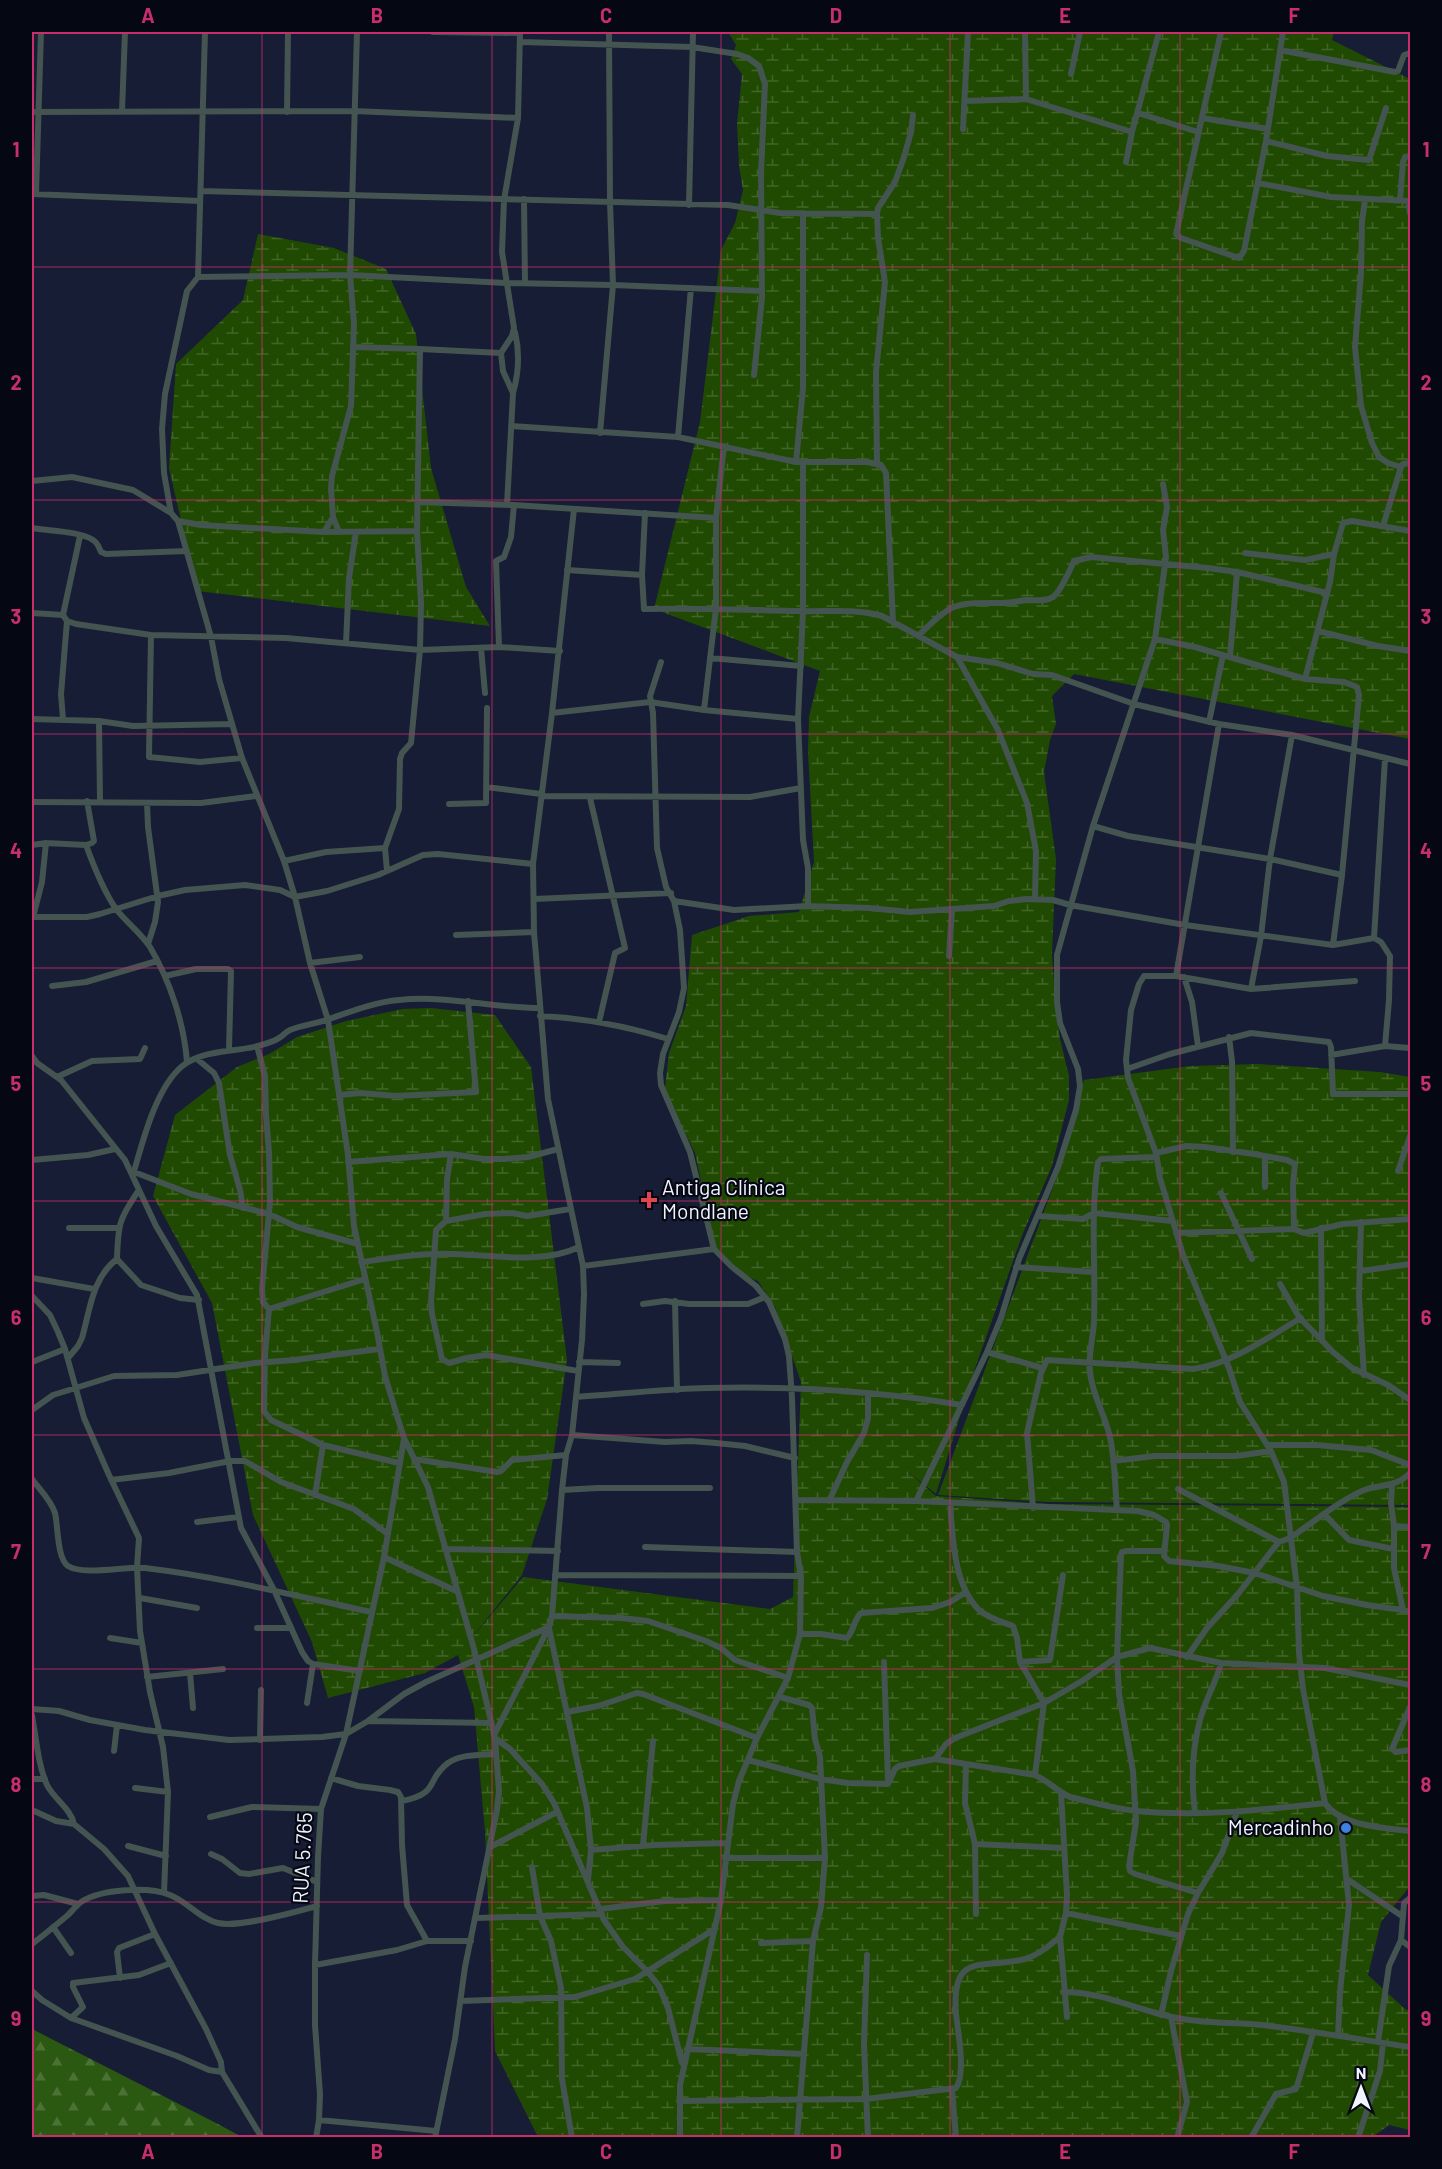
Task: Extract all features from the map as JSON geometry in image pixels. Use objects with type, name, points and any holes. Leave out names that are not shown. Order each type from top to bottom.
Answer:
[{"type":"street","points":[[41,32],[35,112],[34,194],[200,201]]},
{"type":"street","points":[[122,111],[125,32]]},
{"type":"street","points":[[171,513],[164,473],[162,429],[165,394],[187,291],[198,277],[205,32]]},
{"type":"street","points":[[287,112],[288,32]]},
{"type":"street","points":[[339,532],[333,517],[332,476],[351,406],[354,324],[351,275],[352,196],[357,32]]},
{"type":"street","points":[[433,32],[520,32],[518,117],[504,200],[502,252],[514,328],[518,376],[513,393],[511,426],[511,537],[504,557],[496,561],[500,647]]},
{"type":"street","points":[[600,433],[612,285],[609,32]]},
{"type":"street","points":[[689,205],[693,32]]},
{"type":"street","points":[[963,129],[968,32]]},
{"type":"street","points":[[1025,32],[1026,99]]},
{"type":"street","points":[[1071,74],[1080,32]]},
{"type":"street","points":[[1126,162],[1160,32]]},
{"type":"street","points":[[1221,32],[1176,232],[1179,238],[1237,258],[1242,257],[1258,183],[1284,32]]},
{"type":"street","points":[[520,42],[692,47],[737,54],[759,66],[765,84],[760,210],[762,291],[754,375]]},
{"type":"street","points":[[1280,50],[1395,72],[1398,71],[1404,55],[1410,53]]},
{"type":"street","points":[[965,101],[1026,99],[1132,132]]},
{"type":"street","points":[[1266,141],[1327,156],[1369,159],[1386,108]]},
{"type":"street","points":[[35,112],[354,111],[518,117]]},
{"type":"street","points":[[1138,113],[1198,132]]},
{"type":"street","points":[[877,463],[876,372],[885,282],[876,214],[895,182],[911,132],[912,115]]},
{"type":"street","points":[[1202,118],[1268,129]]},
{"type":"street","points":[[1400,200],[1403,162],[1405,157],[1410,156]]},
{"type":"street","points":[[1258,183],[1331,198],[1409,201],[1410,213]]},
{"type":"street","points":[[201,191],[728,205],[780,213],[876,214]]},
{"type":"street","points":[[524,199],[525,284]]},
{"type":"street","points":[[1365,200],[1362,221],[1362,273],[1355,347],[1361,406],[1372,443],[1379,457],[1401,467]]},
{"type":"street","points":[[796,462],[802,388],[803,213]]},
{"type":"street","points":[[198,277],[351,275],[506,284],[612,285],[762,291]]},
{"type":"street","points":[[678,437],[691,288]]},
{"type":"street","points":[[513,393],[503,370],[501,353],[512,336],[514,328]]},
{"type":"street","points":[[353,347],[501,353]]},
{"type":"street","points":[[387,871],[385,848],[387,837],[399,809],[400,759],[411,743],[420,650],[421,603],[417,531],[420,349]]},
{"type":"street","points":[[511,426],[678,437],[803,463],[877,463],[884,468],[886,473],[893,622]]},
{"type":"street","points":[[704,710],[716,608],[716,518],[724,446]]},
{"type":"street","points":[[803,463],[803,611],[798,719],[803,840],[808,868],[808,906]]},
{"type":"street","points":[[1383,526],[1401,467],[1403,464],[1410,463]]},
{"type":"street","points":[[32,481],[72,477],[123,487],[144,495],[171,513],[178,521],[242,758],[284,861],[310,963],[328,1020],[340,1095],[354,1226],[379,1349],[404,1438],[428,1487],[456,1591],[465,1613],[495,1737],[499,1791],[451,2059],[435,2134],[319,2120]]},
{"type":"street","points":[[916,1501],[1001,1318],[1016,1267],[1062,1156],[1076,1110],[1080,1086],[1078,1069],[1060,1023],[1057,1002],[1057,955],[1093,826],[1155,639],[1166,563],[1163,530],[1167,507],[1163,484]]},
{"type":"street","points":[[418,502],[510,505],[716,518]]},
{"type":"street","points":[[495,1737],[549,1627],[552,1616],[562,1490],[566,1455],[572,1435],[584,1294],[583,1266],[548,1099],[534,932],[533,864],[560,651],[574,509]]},
{"type":"street","points":[[645,513],[642,575],[644,609],[860,611],[882,616],[957,657],[997,663],[1033,674],[1052,675],[1134,704],[1209,722],[1292,735],[1410,764]]},
{"type":"street","points":[[324,532],[333,517]]},
{"type":"street","points":[[178,521],[201,525],[324,532],[417,531]]},
{"type":"street","points":[[1305,679],[1328,593],[1340,529],[1346,521],[1410,531]]},
{"type":"street","points":[[32,528],[92,539],[97,543],[101,552],[106,554],[187,551]]},
{"type":"street","points":[[346,643],[348,589],[356,532]]},
{"type":"street","points":[[63,719],[61,694],[65,618],[80,536]]},
{"type":"street","points":[[1245,553],[1305,560],[1334,554]]},
{"type":"street","points":[[918,636],[943,612],[960,604],[1005,603],[1054,597],[1074,561],[1091,557],[1237,572],[1328,593]]},
{"type":"street","points":[[567,570],[642,575]]},
{"type":"street","points":[[1209,722],[1226,656],[1237,572]]},
{"type":"street","points":[[32,613],[65,618],[76,624],[151,635],[286,638],[420,650],[500,647],[560,651]]},
{"type":"street","points":[[1318,631],[1378,646],[1410,651]]},
{"type":"street","points":[[151,635],[147,755],[150,759],[200,762],[242,758]]},
{"type":"street","points":[[1155,639],[1226,656],[1305,679],[1344,681],[1357,687],[1359,695],[1354,751],[1333,945]]},
{"type":"street","points":[[481,648],[486,693]]},
{"type":"street","points":[[957,657],[995,723],[1027,803],[1036,851],[1035,899]]},
{"type":"street","points":[[710,658],[801,666]]},
{"type":"street","points":[[661,662],[650,696],[653,713],[657,848],[666,886],[674,901],[680,930],[684,988],[679,1012],[668,1039],[660,1073],[661,1085],[690,1152],[714,1249],[756,1286],[765,1297],[785,1339],[791,1388],[797,1552],[801,1576],[800,1634],[788,1678],[757,1738],[733,1804],[720,1900],[683,2067],[679,2101],[680,2138]]},
{"type":"street","points":[[552,713],[650,702],[798,719]]},
{"type":"street","points":[[449,804],[486,803],[487,708]]},
{"type":"street","points":[[32,719],[99,720],[133,726],[232,724]]},
{"type":"street","points":[[99,720],[100,801]]},
{"type":"street","points":[[1176,976],[1219,724]]},
{"type":"street","points":[[1251,990],[1261,936],[1270,859],[1292,735]]},
{"type":"street","points":[[1374,938],[1385,759]]},
{"type":"street","points":[[486,787],[541,795],[590,798],[750,797],[801,788]]},
{"type":"street","points":[[32,802],[201,803],[256,796]]},
{"type":"street","points":[[590,798],[625,948],[615,953],[599,1022]]},
{"type":"street","points":[[32,844],[86,845],[94,841],[87,801]]},
{"type":"street","points":[[147,803],[158,896],[157,913],[148,944]]},
{"type":"street","points":[[1093,826],[1128,836],[1270,859],[1342,875]]},
{"type":"street","points":[[46,843],[42,882],[32,917],[87,917],[185,890],[245,885],[280,890],[295,897],[327,891],[387,871],[423,855],[438,854],[533,864]]},
{"type":"street","points":[[86,845],[97,872],[117,909],[148,944],[165,976],[186,1048],[187,1062]]},
{"type":"street","points":[[284,861],[326,852],[385,848]]},
{"type":"street","points":[[534,899],[671,893]]},
{"type":"street","points":[[674,901],[734,909],[808,906],[910,912],[994,906],[1009,901],[1035,899],[1053,900],[1070,906],[1185,925],[1333,945],[1374,938],[1381,942],[1389,956],[1389,1000],[1385,1046]]},
{"type":"street","points":[[949,956],[952,909]]},
{"type":"street","points":[[456,935],[534,932]]},
{"type":"street","points":[[310,963],[360,957]]},
{"type":"street","points":[[52,986],[86,982],[157,961]]},
{"type":"street","points":[[165,976],[196,969],[231,970],[229,1050]]},
{"type":"street","points":[[1355,981],[1251,990],[1184,977],[1144,976],[1131,1011],[1127,1069],[1132,1092],[1156,1155],[1183,1255],[1240,1402],[1269,1448],[1284,1482],[1296,1587],[1300,1667],[1325,1803],[1330,1811],[1340,1817],[1360,1823],[1410,1831]]},
{"type":"street","points":[[1184,977],[1192,1002],[1198,1046]]},
{"type":"street","points":[[133,1174],[148,1128],[165,1088],[176,1072],[187,1062],[229,1050],[257,1046],[276,1040],[289,1031],[347,1012],[398,1000],[468,1001],[516,1008],[540,1008]]},
{"type":"street","points":[[340,1095],[360,1093],[396,1096],[476,1092],[468,1001]]},
{"type":"street","points":[[540,1016],[568,1017],[599,1022],[668,1039]]},
{"type":"street","points":[[1127,1069],[1198,1046],[1251,1033],[1329,1042],[1333,1094],[1410,1094]]},
{"type":"street","points":[[1229,1037],[1232,1061],[1233,1152]]},
{"type":"street","points":[[257,1046],[265,1076],[271,1179],[262,1289],[263,1302],[269,1309],[263,1406],[267,1416],[323,1445],[399,1463]]},
{"type":"street","points":[[1331,1055],[1385,1046],[1410,1048]]},
{"type":"street","points":[[57,1077],[92,1061],[140,1059],[145,1048]]},
{"type":"street","points":[[32,1056],[37,1063],[57,1077],[125,1160],[156,1226],[199,1300],[210,1370],[230,1461],[241,1528],[274,1590],[302,1652],[313,1664],[360,1671]]},
{"type":"street","points":[[197,1059],[214,1073],[219,1083],[228,1147],[243,1208]]},
{"type":"street","points":[[1398,1171],[1410,1136]]},
{"type":"street","points":[[1117,1510],[1110,1436],[1096,1397],[1089,1363],[1094,1324],[1094,1213],[1099,1161],[1156,1155],[1186,1146],[1265,1156],[1295,1164],[1294,1229]]},
{"type":"street","points":[[32,1160],[88,1155],[115,1149]]},
{"type":"street","points":[[348,1162],[451,1154],[484,1160],[504,1160],[528,1157],[558,1149]]},
{"type":"street","points":[[446,1221],[447,1179],[451,1154]]},
{"type":"street","points":[[1265,1156],[1265,1187]]},
{"type":"street","points":[[133,1174],[191,1194],[269,1214],[297,1227],[358,1244]]},
{"type":"street","points":[[139,1190],[127,1207],[117,1228],[117,1259],[141,1285],[180,1298],[199,1300]]},
{"type":"street","points":[[1221,1193],[1252,1259]]},
{"type":"street","points":[[570,1209],[527,1216],[512,1213],[485,1214],[446,1221],[436,1230],[432,1314],[442,1359],[445,1362],[486,1355],[578,1371]]},
{"type":"street","points":[[1039,1216],[1083,1219],[1094,1213],[1172,1221]]},
{"type":"street","points":[[1176,1233],[1294,1229],[1304,1233],[1361,1222],[1410,1219]]},
{"type":"street","points":[[1361,1222],[1359,1297],[1364,1375]]},
{"type":"street","points":[[69,1228],[117,1228]]},
{"type":"street","points":[[1321,1228],[1322,1341]]},
{"type":"street","points":[[361,1262],[434,1254],[522,1257],[566,1253],[579,1247]]},
{"type":"street","points":[[583,1266],[714,1249]]},
{"type":"street","points":[[68,1358],[82,1338],[98,1279],[117,1259]]},
{"type":"street","points":[[1360,1271],[1410,1263]]},
{"type":"street","points":[[1016,1267],[1094,1272]]},
{"type":"street","points":[[32,1278],[94,1289]]},
{"type":"street","points":[[269,1309],[365,1279]]},
{"type":"street","points":[[1280,1284],[1299,1317],[1352,1368],[1388,1385],[1410,1400]]},
{"type":"street","points":[[32,1296],[50,1315],[68,1358],[84,1418],[139,1538],[137,1567],[142,1643],[147,1677],[163,1747],[168,1792],[164,1893]]},
{"type":"street","points":[[643,1304],[675,1301],[689,1305],[737,1305],[748,1304],[765,1297]]},
{"type":"street","points":[[675,1301],[678,1389]]},
{"type":"street","points":[[1033,1508],[1027,1433],[1042,1368],[1047,1360],[1193,1369],[1225,1360],[1301,1318]]},
{"type":"street","points":[[32,1362],[65,1349]]},
{"type":"street","points":[[32,1410],[53,1395],[122,1374],[177,1375],[379,1349]]},
{"type":"street","points":[[987,1352],[1042,1368]]},
{"type":"street","points":[[579,1362],[618,1363]]},
{"type":"street","points":[[576,1397],[678,1389],[791,1388],[910,1396],[962,1405]]},
{"type":"street","points":[[829,1501],[847,1462],[864,1433],[868,1418],[868,1393]]},
{"type":"street","points":[[572,1435],[716,1443],[745,1446],[795,1458]]},
{"type":"street","name":"RUA 5.765","points":[[316,2138],[319,2120],[315,1965],[321,1809],[346,1734],[384,1557],[404,1438]]},
{"type":"street","points":[[315,1495],[323,1445]]},
{"type":"street","points":[[1113,1461],[1155,1456],[1236,1456],[1269,1448],[1317,1445],[1371,1450],[1410,1465]]},
{"type":"street","points":[[414,1459],[497,1472],[512,1460],[566,1455]]},
{"type":"street","points":[[111,1480],[169,1473],[230,1461],[245,1461],[281,1482],[354,1509],[388,1534]]},
{"type":"street","points":[[1187,1657],[1207,1628],[1279,1542],[1290,1538],[1339,1504],[1364,1490],[1392,1485],[1410,1473]]},
{"type":"street","points":[[32,1479],[50,1502],[55,1514],[61,1552],[64,1562],[69,1566],[93,1570],[137,1567],[189,1574],[371,1612]]},
{"type":"street","points":[[1392,1485],[1390,1503],[1394,1526],[1393,1549],[1397,1586],[1407,1611]]},
{"type":"street","points":[[562,1490],[710,1488]]},
{"type":"street","points":[[1178,1489],[1279,1542]]},
{"type":"street","points":[[796,1500],[916,1501],[1138,1512],[1163,1519],[1167,1526],[1165,1559],[1169,1561],[1218,1566],[1255,1573],[1351,1602],[1407,1611]]},
{"type":"street","points":[[950,1503],[953,1538],[966,1592],[980,1611],[1013,1626],[1020,1662],[1044,1702],[1035,1775]]},
{"type":"street","points":[[1325,1515],[1349,1540],[1393,1549]]},
{"type":"street","points":[[197,1522],[238,1516]]},
{"type":"street","points":[[1394,1526],[1410,1527]]},
{"type":"street","points":[[645,1547],[797,1552]]},
{"type":"street","points":[[445,1549],[558,1551]]},
{"type":"street","points":[[1164,1551],[1122,1552],[1120,1560],[1117,1657],[1122,1713],[1133,1771],[1136,1822],[1130,1870],[1198,1893]]},
{"type":"street","points":[[384,1557],[456,1591]]},
{"type":"street","points":[[555,1575],[801,1576]]},
{"type":"street","points":[[1020,1662],[1050,1660],[1062,1575]]},
{"type":"street","points":[[800,1634],[847,1638],[852,1633],[861,1613],[932,1608],[950,1602],[966,1592]]},
{"type":"street","points":[[140,1598],[197,1608]]},
{"type":"street","points":[[552,1616],[648,1621],[706,1641],[721,1648],[735,1660],[788,1678]]},
{"type":"street","points":[[32,1709],[59,1711],[117,1725],[229,1740],[346,1734],[404,1694],[426,1682],[549,1627]]},
{"type":"street","points":[[549,1627],[587,1808],[591,1850],[588,1882]]},
{"type":"street","points":[[257,1628],[291,1628]]},
{"type":"street","points":[[110,1638],[142,1643]]},
{"type":"street","points":[[935,1759],[946,1744],[955,1738],[1044,1702],[1082,1681],[1117,1657],[1150,1648],[1221,1663],[1325,1668],[1410,1685]]},
{"type":"street","points":[[884,1662],[888,1784]]},
{"type":"street","points":[[1195,1813],[1192,1776],[1199,1725],[1221,1663]]},
{"type":"street","points":[[308,1702],[313,1664]]},
{"type":"street","points":[[147,1677],[223,1669]]},
{"type":"street","points":[[190,1673],[193,1708]]},
{"type":"street","points":[[260,1740],[261,1690]]},
{"type":"street","points":[[567,1712],[598,1706],[637,1693],[757,1738]]},
{"type":"street","points":[[780,1697],[811,1706],[820,1757],[825,1858],[821,1907],[813,1941],[797,2138]]},
{"type":"street","points":[[1410,1707],[1392,1749],[1396,1752],[1410,1750]]},
{"type":"street","points":[[32,1715],[45,1779],[52,1794],[73,1819],[74,1824]]},
{"type":"street","points":[[368,1721],[491,1723]]},
{"type":"street","points":[[114,1751],[117,1725]]},
{"type":"street","points":[[495,1737],[510,1749],[542,1785],[557,1812],[601,1912],[623,1947],[659,1986],[668,2008],[683,2067]]},
{"type":"street","points":[[643,1845],[653,1741]]},
{"type":"street","points":[[402,1801],[423,1796],[447,1764],[468,1756],[495,1754]]},
{"type":"street","points":[[888,1784],[895,1769],[899,1766],[935,1759],[1035,1775],[1060,1793],[1135,1811],[1237,1812],[1325,1803]]},
{"type":"street","points":[[748,1760],[820,1779],[848,1783],[888,1784]]},
{"type":"street","points":[[966,1764],[965,1803],[975,1844],[976,1914]]},
{"type":"street","points":[[331,1778],[358,1786],[398,1792],[402,1801],[402,1845],[407,1905],[427,1941]]},
{"type":"street","points":[[32,1779],[45,1779]]},
{"type":"street","points":[[135,1788],[168,1792]]},
{"type":"street","points":[[1060,1793],[1067,1895],[1066,1912],[1060,1937],[1067,2017]]},
{"type":"street","points":[[210,1816],[252,1807],[321,1809]]},
{"type":"street","points":[[32,1810],[56,1821],[74,1824],[104,1849],[128,1876],[154,1934],[206,2029],[222,2072],[262,2138]]},
{"type":"street","points":[[490,1847],[557,1812]]},
{"type":"street","points":[[1161,2015],[1180,1936],[1198,1893],[1222,1853],[1237,1812]]},
{"type":"street","points":[[1338,2036],[1340,1992],[1349,1917],[1340,1817]]},
{"type":"street","points":[[591,1850],[643,1845],[727,1843]]},
{"type":"street","points":[[975,1844],[1063,1848]]},
{"type":"street","points":[[128,1846],[166,1856]]},
{"type":"street","points":[[211,1854],[222,1859],[240,1873],[249,1874],[283,1868],[317,1882]]},
{"type":"street","points":[[725,1858],[825,1858]]},
{"type":"street","points":[[532,1868],[540,1916],[555,1954],[561,1999],[562,2079],[572,2138]]},
{"type":"street","points":[[1347,1879],[1402,1916]]},
{"type":"street","points":[[32,1944],[78,1904],[101,1894],[136,1890],[164,1893],[181,1900],[210,1920],[220,1924],[263,1919],[317,1906]]},
{"type":"street","points":[[32,1896],[51,1896],[78,1904]]},
{"type":"street","points":[[1358,2138],[1380,2071],[1380,2043],[1389,1966],[1401,1940],[1404,1903],[1410,1898]]},
{"type":"street","points":[[476,1918],[601,1912],[665,1901],[720,1900]]},
{"type":"street","points":[[1066,1912],[1180,1936]]},
{"type":"street","points":[[53,1927],[71,1953]]},
{"type":"street","points":[[460,2001],[561,1999],[611,1987],[648,1972],[713,1930]]},
{"type":"street","points":[[120,1978],[117,1952],[119,1948],[154,1934]]},
{"type":"street","points":[[679,2101],[866,2099],[956,2088],[960,2076],[957,1986],[961,1976],[966,1969],[976,1964],[1024,1959],[1036,1954],[1060,1937]]},
{"type":"street","points":[[1401,1940],[1410,1947]]},
{"type":"street","points":[[315,1965],[397,1950],[427,1941],[471,1941]]},
{"type":"street","points":[[761,1943],[813,1941]]},
{"type":"street","points":[[867,1955],[864,2019],[868,2138]]},
{"type":"street","points":[[70,2018],[83,2007],[73,1983],[139,1975],[171,1963]]},
{"type":"street","points":[[32,1991],[50,2006],[70,2018],[177,2056],[209,2070],[222,2072]]},
{"type":"street","points":[[1064,1992],[1081,1992],[1109,1997],[1171,2017],[1268,2026],[1410,2047]]},
{"type":"street","points":[[1171,2017],[1187,2102],[1177,2138]]},
{"type":"street","points":[[1251,2138],[1276,2094],[1296,2089],[1313,2033]]},
{"type":"street","points":[[687,2049],[804,2054]]},
{"type":"street","points":[[952,2089],[956,2138]]},
{"type":"green space","points":[[728,32],[1334,32],[1332,40],[1410,79],[1410,739],[1074,674],[1052,696],[1056,724],[1050,740],[1044,772],[1056,859],[1052,954],[1055,1000],[1060,1039],[1069,1076],[1069,1100],[1052,1166],[1023,1233],[973,1374],[936,1494],[906,1470],[936,1496],[1048,1504],[1410,1507],[1410,1886],[1381,1922],[1368,1975],[1410,2011],[1410,2130],[1389,2125],[1371,2138],[538,2137],[495,2051],[485,1832],[474,1707],[458,1655],[425,1673],[328,1698],[312,1642],[253,1515],[212,1303],[153,1196],[175,1115],[237,1067],[269,1054],[297,1037],[346,1021],[403,1009],[431,1008],[495,1015],[531,1067],[567,1360],[547,1499],[522,1575],[464,1647],[523,1577],[770,1609],[793,1597],[801,1382],[775,1307],[758,1281],[746,1276],[731,1265],[715,1247],[695,1153],[665,1087],[669,1053],[686,1006],[692,935],[749,916],[799,912],[814,862],[808,752],[809,717],[820,671],[654,609],[700,422],[721,250],[735,223],[743,190],[739,166],[737,124],[742,74],[731,59],[736,45]]},
{"type":"green space","points":[[258,234],[334,248],[386,269],[416,334],[431,468],[466,587],[490,626],[197,591],[169,468],[176,364],[243,300]]},
{"type":"green space","points":[[1258,1064],[1380,1072],[1410,1077],[1410,1505],[1048,1502],[938,1495],[1061,1166],[1084,1080],[1190,1066]]},
{"type":"green space","points":[[32,2029],[216,2123],[242,2137],[32,2137]]},
{"type":"place","name":"Antiga Clínica Mondlane","points":[[649,1200]]},
{"type":"place","name":"Mercadinho","points":[[1346,1828]]}]
